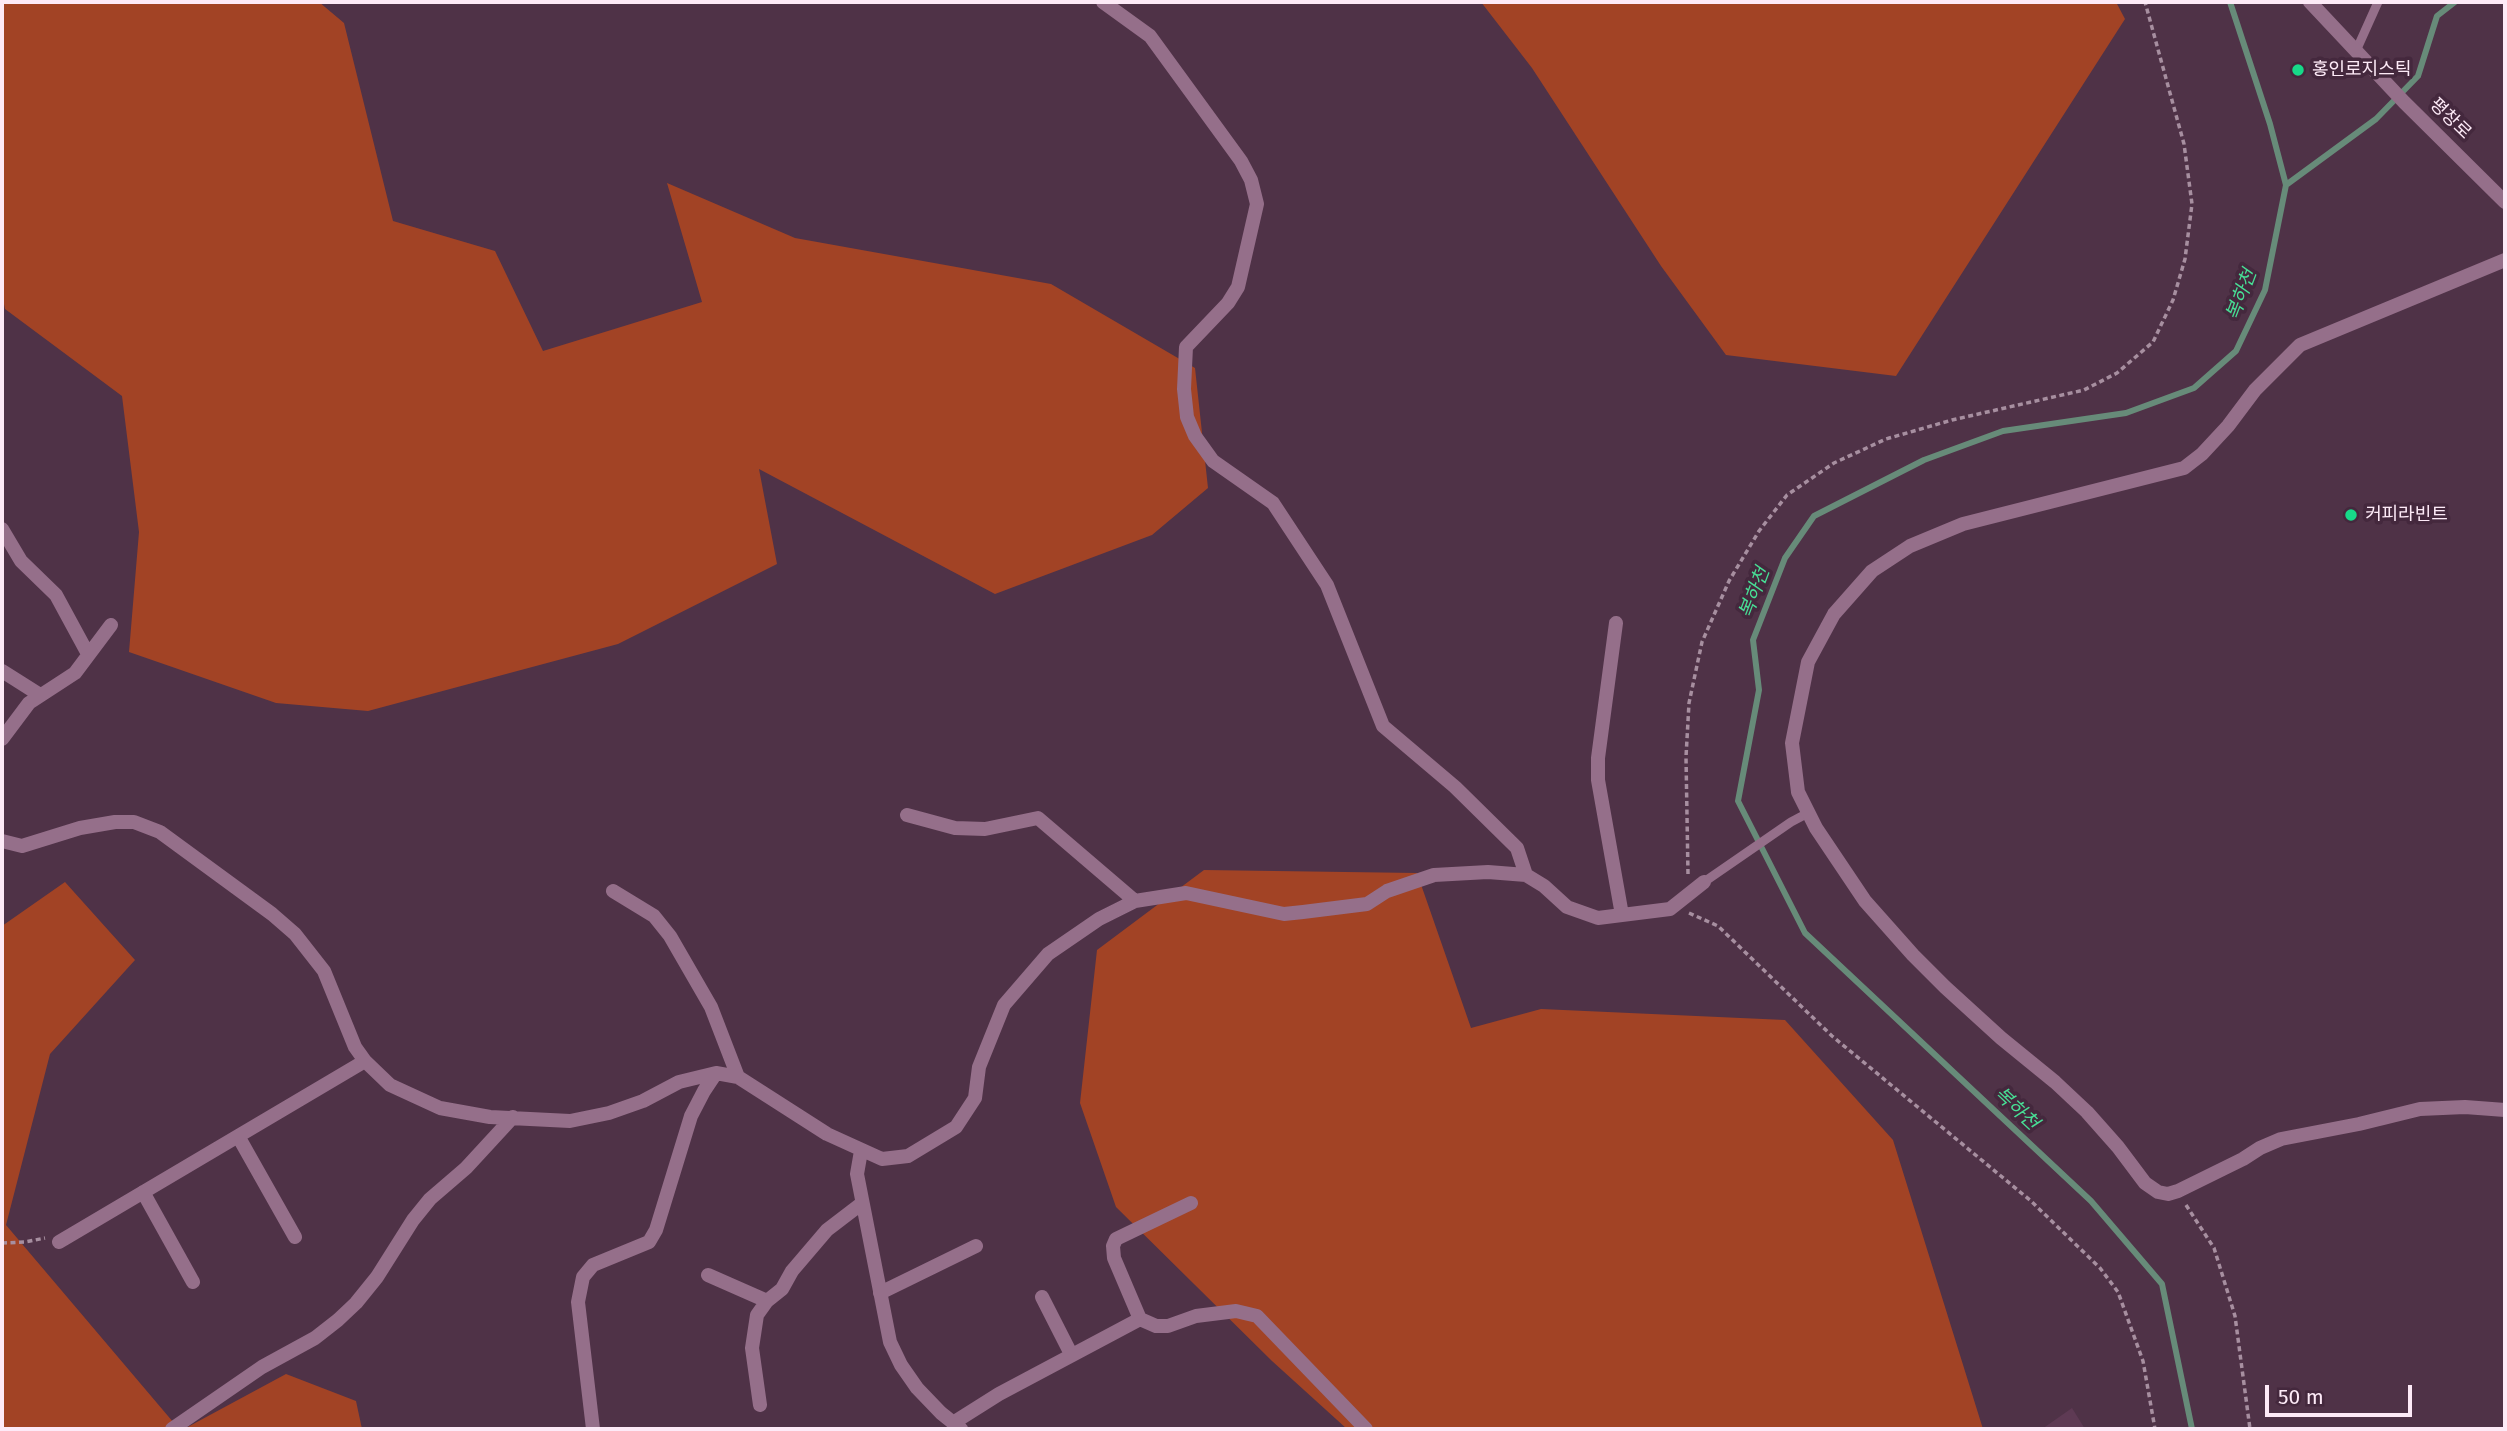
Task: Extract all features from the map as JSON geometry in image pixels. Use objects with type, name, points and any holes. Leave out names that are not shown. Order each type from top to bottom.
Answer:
[{"type":"street","points":[[1103,2],[1150,36],[1241,161],[1251,180],[1257,204],[1238,287],[1228,303],[1186,347],[1184,389],[1187,417],[1195,436],[1213,461],[1273,503],[1327,585],[1383,726],[1455,787],[1517,848],[1526,875]]},
{"type":"street","name":"평창로","points":[[2310,2],[2404,102],[2505,202]]},
{"type":"street","points":[[2505,260],[2300,345],[2255,390],[2228,426],[2202,454],[2184,468],[1963,524],[1910,546],[1872,571],[1834,614],[1808,662],[1791,743],[1798,792],[1808,813],[1866,901],[1913,956],[2001,1038],[2087,1112],[2145,1183],[2158,1192],[2168,1194],[2178,1191],[2281,1139],[2420,1109],[2465,1107],[2505,1110]]},
{"type":"street","points":[[2,529],[22,561],[56,595],[88,654]]},
{"type":"street","points":[[1616,623],[1598,758],[1598,780],[1622,915]]},
{"type":"street","points":[[2,739],[29,703],[75,673],[111,625]]},
{"type":"street","points":[[2,671],[40,695]]},
{"type":"street","points":[[907,816],[956,828],[985,829],[1038,818],[1135,901]]},
{"type":"street","points":[[2,841],[22,846],[80,828],[116,822],[134,822],[160,832],[295,934],[324,971],[355,1047],[365,1061],[390,1085],[440,1108],[490,1117],[570,1121],[609,1113],[643,1101],[679,1082],[716,1073],[738,1077],[827,1134],[882,1159],[908,1156],[957,1127],[975,1098],[979,1067],[1004,1005],[1048,954],[1099,919],[1135,901],[1186,893],[1284,914],[1367,904],[1387,891],[1434,876],[1488,872],[1526,875],[1544,886],[1567,907],[1598,918],[1670,909],[1698,886]]},
{"type":"street","points":[[613,891],[654,916],[670,936],[711,1007],[738,1077]]},
{"type":"street","points":[[59,1242],[365,1061]]},
{"type":"street","points":[[593,1429],[578,1302],[583,1277],[593,1265],[649,1242],[656,1230],[691,1116],[716,1073]]},
{"type":"street","points":[[172,1429],[262,1367],[315,1338],[338,1320],[377,1277],[413,1220],[430,1199],[466,1168],[513,1118]]},
{"type":"street","points":[[238,1136],[295,1237]]},
{"type":"street","points":[[861,1151],[857,1174],[861,1204],[890,1342],[901,1365],[917,1388],[957,1426],[999,1394],[1140,1319]]},
{"type":"street","points":[[144,1192],[193,1282]]},
{"type":"street","points":[[1191,1203],[1116,1239],[1113,1246],[1114,1258],[1140,1319],[1156,1326],[1168,1326],[1196,1316],[1236,1311],[1257,1316],[1366,1429]]},
{"type":"street","points":[[760,1405],[752,1348],[757,1315],[767,1301],[782,1289],[792,1271],[827,1230],[861,1204]]},
{"type":"street","points":[[880,1293],[976,1246]]},
{"type":"street","points":[[708,1275],[767,1301]]},
{"type":"street","points":[[1042,1297],[1071,1354]]},
{"type":"lane","points":[[2356,51],[2378,2]]},
{"type":"lane","points":[[1698,886],[1808,813]]},
{"type":"path","points":[[1698,886],[1686,868],[1686,757],[1689,703],[1702,642],[1728,581],[1759,531],[1787,495],[1834,463],[1886,439],[2005,407],[2084,390],[2117,373],[2153,342],[2173,300],[2185,259],[2192,204],[2184,144],[2145,2]]},
{"type":"path","points":[[1670,909],[1700,916],[1718,926],[1832,1036],[2031,1201],[2100,1268],[2118,1292],[2143,1361],[2155,1429]]},
{"type":"path","points":[[2178,1191],[2214,1248],[2235,1316],[2250,1429]]},
{"type":"path","points":[[2,1243],[73,1234]]},
{"type":"shaded area","points":[[2,2],[319,2],[344,23],[393,221],[495,251],[543,351],[702,302],[667,183],[795,238],[1051,284],[1195,368],[1208,488],[1152,535],[995,594],[759,469],[777,564],[618,644],[368,711],[276,703],[129,652],[139,532],[122,396],[5,309],[2,294]]},
{"type":"shaded area","points":[[1481,2],[2116,2],[2125,19],[1896,376],[1726,355],[1661,266],[1532,68]]},
{"type":"shaded area","points":[[1204,870],[1417,873],[1471,1028],[1541,1009],[1785,1020],[1893,1140],[1983,1429],[1347,1429],[1272,1361],[1116,1207],[1080,1103],[1097,950]]},
{"type":"shaded area","points":[[65,882],[135,960],[50,1054],[6,1225],[179,1429],[2,1429],[2,926]]},
{"type":"shaded area","points":[[286,1374],[356,1401],[362,1429],[184,1429]]},
{"type":"shaded area","points":[[2072,1408],[2085,1429],[2042,1429]]},
{"type":"waterway","name":"복하천","points":[[2192,1429],[2162,1284],[2091,1201],[1805,933],[1738,801],[1759,690],[1753,640],[1785,558],[1814,516],[1924,460],[2003,431],[2126,413],[2194,388],[2236,351],[2265,290],[2286,185],[2270,124],[2230,2]]},
{"type":"waterway","points":[[2286,185],[2376,119],[2418,76],[2437,16],[2455,2]]},
{"type":"place","name":"홍인로지스틱","points":[[2298,70]]},
{"type":"place","name":"커피라빈트","points":[[2351,515]]}]
